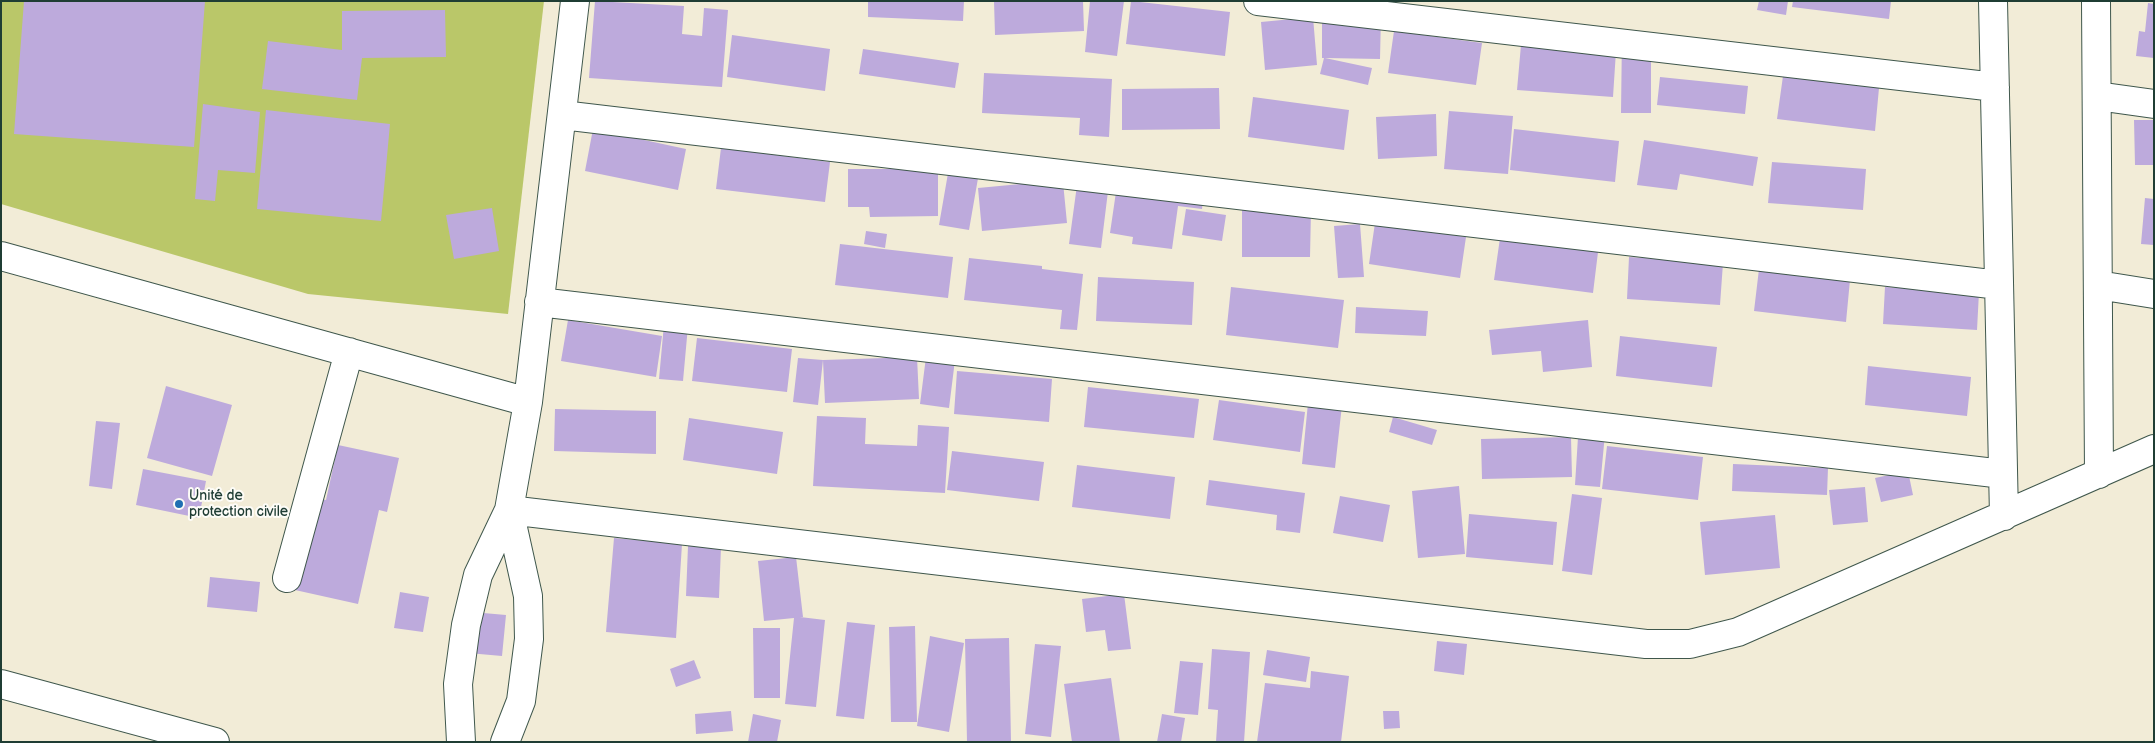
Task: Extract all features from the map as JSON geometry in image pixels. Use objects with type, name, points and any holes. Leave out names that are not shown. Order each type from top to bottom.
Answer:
[{"type":"street","points":[[461,742],[458,684],[466,625],[478,575],[508,510],[528,402],[575,1]]},
{"type":"street","points":[[1258,1],[1995,87]]},
{"type":"street","points":[[1993,1],[2004,516]]},
{"type":"street","points":[[2096,1],[2099,474]]},
{"type":"street","points":[[2097,96],[2154,104]]},
{"type":"street","points":[[562,114],[1999,285]]},
{"type":"street","points":[[1,256],[528,402]]},
{"type":"street","points":[[2098,285],[2154,294]]},
{"type":"street","points":[[539,302],[2003,474]]},
{"type":"street","points":[[287,578],[349,352]]},
{"type":"street","points":[[508,510],[1646,644],[1690,644],[1738,632],[2154,449]]},
{"type":"street","points":[[505,742],[520,701],[528,639],[528,596],[508,510]]},
{"type":"street","points":[[1,684],[215,742]]},
{"type":"green space","points":[[1,1],[544,1],[508,314],[308,294],[1,204]]},
{"type":"building","points":[[24,1],[205,1],[194,147],[14,134]]},
{"type":"building","points":[[595,1],[684,6],[682,34],[702,36],[704,8],[728,10],[722,87],[589,78]]},
{"type":"building","points":[[868,1],[964,1],[963,21],[868,17]]},
{"type":"building","points":[[994,1],[1083,1],[1084,31],[995,35]]},
{"type":"building","points":[[1090,1],[1124,1],[1117,56],[1085,52]]},
{"type":"building","points":[[1131,1],[1230,12],[1225,56],[1126,44]]},
{"type":"building","points":[[1759,1],[1788,1],[1786,15],[1757,10]]},
{"type":"building","points":[[1793,1],[1891,1],[1889,19],[1792,7]]},
{"type":"building","points":[[2148,3],[2154,4],[2154,58],[2136,56],[2139,31],[2145,32]]},
{"type":"building","points":[[445,10],[446,57],[362,58],[357,100],[262,89],[268,41],[342,50],[342,11]]},
{"type":"building","points":[[1322,13],[1381,14],[1380,59],[1325,58],[1372,68],[1368,85],[1320,74],[1324,58],[1322,58]]},
{"type":"building","points":[[1313,17],[1317,65],[1265,70],[1261,22]]},
{"type":"building","points":[[1394,31],[1482,43],[1476,85],[1388,73]]},
{"type":"building","points":[[1622,34],[1651,34],[1651,113],[1621,113]]},
{"type":"building","points":[[732,35],[830,49],[825,91],[727,77]]},
{"type":"building","points":[[1521,45],[1616,51],[1613,97],[1517,90]]},
{"type":"building","points":[[863,49],[959,63],[955,88],[859,74]]},
{"type":"building","points":[[984,73],[1112,79],[1109,137],[1079,135],[1080,118],[982,113]]},
{"type":"building","points":[[1783,76],[1879,88],[1875,131],[1777,119]]},
{"type":"building","points":[[1660,77],[1748,86],[1745,114],[1657,105]]},
{"type":"building","points":[[1219,88],[1220,129],[1122,130],[1122,89]]},
{"type":"building","points":[[1253,97],[1349,110],[1344,150],[1248,137]]},
{"type":"building","points":[[203,104],[260,112],[255,173],[218,170],[215,201],[195,199]]},
{"type":"building","points":[[266,110],[390,124],[381,221],[257,209]]},
{"type":"building","points":[[1449,111],[1513,116],[1508,174],[1444,169]]},
{"type":"building","points":[[1436,114],[1437,156],[1378,159],[1376,117]]},
{"type":"building","points":[[2134,120],[2154,120],[2154,165],[2135,165]]},
{"type":"building","points":[[593,129],[686,149],[678,190],[585,171]]},
{"type":"building","points":[[1514,129],[1619,141],[1615,182],[1510,170]]},
{"type":"building","points":[[1644,140],[1758,157],[1753,186],[1680,174],[1677,190],[1637,185]]},
{"type":"building","points":[[721,148],[830,162],[825,202],[716,189]]},
{"type":"building","points":[[951,156],[981,161],[969,230],[939,225]]},
{"type":"building","points":[[1772,162],[1866,169],[1863,210],[1768,203]]},
{"type":"building","points":[[1080,163],[1111,167],[1101,248],[1069,244]]},
{"type":"building","points":[[848,169],[938,169],[938,216],[870,217],[869,207],[848,207]]},
{"type":"building","points":[[1062,172],[1067,223],[982,231],[978,188],[1042,182]]},
{"type":"building","points":[[1180,190],[1204,193],[1202,209],[1178,206],[1172,249],[1132,244],[1133,237],[1110,233],[1116,192],[1179,202]]},
{"type":"building","points":[[2145,198],[2154,199],[2154,245],[2141,244]]},
{"type":"building","points":[[492,208],[499,251],[454,259],[446,215]]},
{"type":"building","points":[[1186,209],[1226,215],[1222,241],[1182,235]]},
{"type":"building","points":[[1242,209],[1311,210],[1310,257],[1242,257]]},
{"type":"building","points":[[1375,223],[1466,237],[1460,278],[1369,264]]},
{"type":"building","points":[[1360,224],[1364,277],[1338,278],[1334,226]]},
{"type":"building","points":[[866,231],[887,234],[885,248],[864,244]]},
{"type":"building","points":[[1500,238],[1598,252],[1593,293],[1494,280]]},
{"type":"building","points":[[840,244],[953,257],[948,298],[835,285]]},
{"type":"building","points":[[1629,257],[1723,263],[1720,305],[1627,299]]},
{"type":"building","points":[[969,258],[1042,266],[1042,269],[1083,274],[1077,330],[1060,329],[1062,310],[964,300]]},
{"type":"building","points":[[1759,269],[1850,280],[1846,322],[1754,311]]},
{"type":"building","points":[[1098,277],[1194,282],[1192,325],[1096,321]]},
{"type":"building","points":[[1231,287],[1344,300],[1338,348],[1226,335]]},
{"type":"building","points":[[1885,287],[1979,292],[1977,330],[1883,324]]},
{"type":"building","points":[[1356,307],[1428,311],[1426,336],[1355,333]]},
{"type":"building","points":[[568,320],[662,336],[656,377],[561,361]]},
{"type":"building","points":[[1588,320],[1592,367],[1543,372],[1541,351],[1492,355],[1489,330]]},
{"type":"building","points":[[664,324],[688,326],[683,381],[659,379]]},
{"type":"building","points":[[1620,336],[1717,347],[1712,387],[1616,376]]},
{"type":"building","points":[[697,338],[792,349],[787,392],[692,381]]},
{"type":"building","points":[[917,357],[919,399],[825,403],[823,360]]},
{"type":"building","points":[[926,357],[955,360],[949,408],[920,404]]},
{"type":"building","points":[[798,358],[823,360],[818,405],[793,402]]},
{"type":"building","points":[[1868,366],[1971,377],[1967,416],[1865,405]]},
{"type":"building","points":[[957,371],[1052,379],[1049,422],[954,414]]},
{"type":"building","points":[[166,386],[232,405],[212,476],[147,458]]},
{"type":"building","points":[[1088,387],[1199,399],[1194,438],[1084,427]]},
{"type":"building","points":[[1309,393],[1343,396],[1335,468],[1302,464]]},
{"type":"building","points":[[1219,400],[1305,412],[1300,452],[1213,440]]},
{"type":"building","points":[[555,409],[656,411],[656,454],[554,451]]},
{"type":"building","points":[[817,416],[866,418],[865,444],[917,446],[918,425],[949,427],[945,493],[813,486]]},
{"type":"building","points":[[1393,417],[1437,430],[1432,445],[1389,432]]},
{"type":"building","points":[[689,418],[783,432],[777,474],[683,460]]},
{"type":"building","points":[[96,421],[120,423],[112,489],[89,486]]},
{"type":"building","points":[[1579,421],[1606,423],[1600,487],[1575,485]]},
{"type":"building","points":[[1571,437],[1572,477],[1482,479],[1481,439]]},
{"type":"building","points":[[338,445],[399,458],[387,512],[379,510],[358,604],[295,590],[315,498],[326,500]]},
{"type":"building","points":[[1607,446],[1703,457],[1698,500],[1602,489]]},
{"type":"building","points":[[952,451],[1044,462],[1039,501],[947,490]]},
{"type":"building","points":[[1733,464],[1828,468],[1827,495],[1732,491]]},
{"type":"building","points":[[1077,465],[1175,477],[1170,519],[1072,507]]},
{"type":"building","points":[[143,469],[206,481],[199,518],[136,505]]},
{"type":"building","points":[[1908,471],[1913,495],[1881,502],[1875,478]]},
{"type":"building","points":[[1209,480],[1305,493],[1300,533],[1276,530],[1277,515],[1206,505]]},
{"type":"building","points":[[1459,486],[1465,554],[1418,558],[1412,491]]},
{"type":"building","points":[[1865,487],[1868,522],[1833,525],[1829,490]]},
{"type":"building","points":[[1572,494],[1602,498],[1592,575],[1562,571]]},
{"type":"building","points":[[1340,496],[1390,505],[1383,542],[1333,533]]},
{"type":"building","points":[[1469,514],[1557,522],[1553,565],[1466,557]]},
{"type":"building","points":[[1775,515],[1780,568],[1705,575],[1700,522]]},
{"type":"building","points":[[614,538],[682,544],[676,638],[606,632]]},
{"type":"building","points":[[688,546],[721,547],[719,598],[686,596]]},
{"type":"building","points":[[796,557],[803,617],[800,617],[825,620],[816,707],[785,704],[794,618],[764,621],[758,561]]},
{"type":"building","points":[[210,577],[260,582],[257,612],[207,607]]},
{"type":"building","points":[[400,592],[429,597],[423,632],[394,628]]},
{"type":"building","points":[[1124,594],[1131,649],[1108,651],[1105,630],[1086,632],[1082,599]]},
{"type":"building","points":[[472,612],[506,615],[502,656],[468,653]]},
{"type":"building","points":[[847,622],[875,625],[864,719],[836,716]]},
{"type":"building","points":[[915,626],[917,722],[891,722],[889,627]]},
{"type":"building","points":[[753,628],[780,628],[780,698],[754,698]]},
{"type":"building","points":[[930,636],[964,643],[949,732],[917,726]]},
{"type":"building","points":[[1009,638],[1011,742],[967,742],[965,639]]},
{"type":"building","points":[[1437,641],[1467,644],[1464,675],[1434,671]]},
{"type":"building","points":[[1035,644],[1061,646],[1051,737],[1025,734]]},
{"type":"building","points":[[1212,649],[1250,652],[1244,742],[1216,742],[1218,710],[1208,709]]},
{"type":"building","points":[[1267,650],[1310,657],[1306,682],[1263,675]]},
{"type":"building","points":[[694,660],[701,678],[676,687],[670,669]]},
{"type":"building","points":[[1180,661],[1203,663],[1198,715],[1174,713]]},
{"type":"building","points":[[1311,671],[1349,676],[1341,742],[1257,742],[1265,683],[1310,688]]},
{"type":"building","points":[[1111,678],[1120,742],[1072,742],[1064,684]]},
{"type":"building","points":[[731,711],[733,731],[696,734],[695,714]]},
{"type":"building","points":[[1383,711],[1399,711],[1400,728],[1384,729]]},
{"type":"building","points":[[753,714],[781,720],[777,742],[748,742]]},
{"type":"building","points":[[1162,714],[1185,718],[1181,742],[1157,742]]},
{"type":"place","name":"Unité de protection civile","points":[[179,504]]}]
